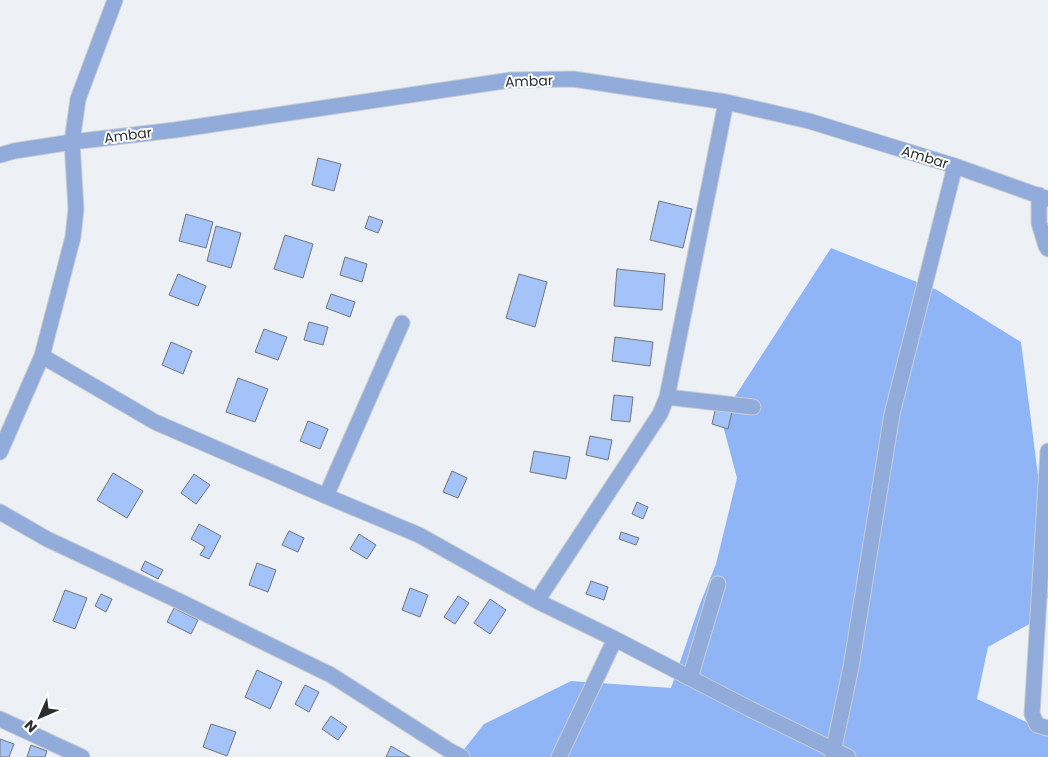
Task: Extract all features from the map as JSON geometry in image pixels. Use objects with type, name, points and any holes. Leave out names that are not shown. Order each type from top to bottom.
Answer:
[{"type":"street","points":[[0,452],[42,356],[73,237],[76,209],[72,142],[78,99],[115,0]]},
{"type":"street","name":"Ambar","points":[[5,151],[185,128],[511,80],[573,79],[726,102],[809,121],[955,166],[1043,197]]},
{"type":"street","points":[[537,601],[660,414],[667,398],[726,102]]},
{"type":"street","points":[[832,753],[851,667],[892,414],[955,166]]},
{"type":"street","points":[[1043,197],[1039,223],[1048,249]]},
{"type":"street","points":[[326,496],[402,323]]},
{"type":"street","points":[[42,356],[155,422],[419,535],[537,601],[615,639],[832,753],[848,757]]},
{"type":"street","points":[[667,398],[754,407]]},
{"type":"street","points":[[1048,451],[1032,714],[1037,725],[1048,728]]},
{"type":"street","points":[[0,512],[47,539],[331,675],[462,757]]},
{"type":"street","points":[[690,678],[718,584]]},
{"type":"street","points":[[559,757],[615,639]]},
{"type":"street","points":[[0,719],[82,757]]},
{"type":"shaded area","points":[[831,248],[937,290],[1021,342],[1048,545],[1048,597],[1033,622],[988,647],[977,699],[1048,732],[1048,757],[458,757],[484,724],[571,681],[671,688],[716,564],[737,478],[721,418]]},
{"type":"building","points":[[318,158],[341,164],[334,191],[312,185]]},
{"type":"building","points":[[659,201],[692,209],[683,248],[650,240]]},
{"type":"building","points":[[186,214],[213,222],[206,248],[179,241]]},
{"type":"building","points":[[369,216],[383,221],[378,233],[365,228]]},
{"type":"building","points":[[216,226],[241,233],[231,268],[207,261]]},
{"type":"building","points":[[285,235],[313,244],[303,278],[274,269]]},
{"type":"building","points":[[345,257],[367,264],[362,282],[340,275]]},
{"type":"building","points":[[617,269],[665,274],[662,310],[614,306]]},
{"type":"building","points":[[178,274],[206,286],[198,306],[169,295]]},
{"type":"building","points":[[519,274],[547,282],[535,327],[506,318]]},
{"type":"building","points":[[331,294],[355,302],[350,317],[326,308]]},
{"type":"building","points":[[309,322],[328,327],[323,345],[304,340]]},
{"type":"building","points":[[264,329],[287,337],[278,360],[255,352]]},
{"type":"building","points":[[615,337],[653,342],[650,366],[612,361]]},
{"type":"building","points":[[171,342],[192,351],[183,374],[162,365]]},
{"type":"building","points":[[238,378],[268,389],[255,422],[226,412]]},
{"type":"building","points":[[614,395],[633,397],[630,422],[611,420]]},
{"type":"building","points":[[716,406],[732,411],[728,429],[712,424]]},
{"type":"building","points":[[308,421],[328,429],[320,449],[300,441]]},
{"type":"building","points":[[590,436],[612,440],[608,460],[586,455]]},
{"type":"building","points":[[534,451],[570,457],[566,479],[530,472]]},
{"type":"building","points":[[452,471],[467,478],[458,498],[443,492]]},
{"type":"building","points":[[113,473],[143,491],[127,518],[97,500]]},
{"type":"building","points":[[194,474],[210,485],[196,504],[181,493]]},
{"type":"building","points":[[637,502],[648,507],[643,519],[632,514]]},
{"type":"building","points":[[199,524],[221,536],[209,559],[200,555],[205,547],[191,539]]},
{"type":"building","points":[[289,531],[304,538],[298,552],[282,545]]},
{"type":"building","points":[[621,532],[639,538],[636,545],[619,539]]},
{"type":"building","points":[[359,534],[376,545],[367,559],[350,549]]},
{"type":"building","points":[[145,561],[163,570],[158,579],[141,570]]},
{"type":"building","points":[[257,563],[276,570],[268,592],[249,585]]},
{"type":"building","points":[[591,581],[608,587],[604,600],[586,594]]},
{"type":"building","points":[[410,588],[428,595],[420,617],[402,610]]},
{"type":"building","points":[[65,590],[87,598],[75,629],[53,621]]},
{"type":"building","points":[[101,594],[112,599],[106,612],[95,606]]},
{"type":"building","points":[[458,596],[469,603],[455,624],[444,617]]},
{"type":"building","points":[[490,599],[506,610],[490,634],[474,623]]},
{"type":"building","points":[[174,608],[198,620],[191,634],[167,622]]},
{"type":"building","points":[[257,670],[282,682],[270,709],[245,697]]},
{"type":"building","points":[[305,685],[319,692],[309,712],[295,704]]},
{"type":"building","points":[[331,716],[347,727],[338,740],[322,729]]},
{"type":"building","points":[[211,724],[236,732],[227,756],[203,747]]},
{"type":"building","points":[[0,739],[14,744],[9,757],[0,757]]},
{"type":"building","points":[[31,745],[47,751],[45,757],[27,757]]},
{"type":"building","points":[[391,746],[410,757],[386,757]]}]
